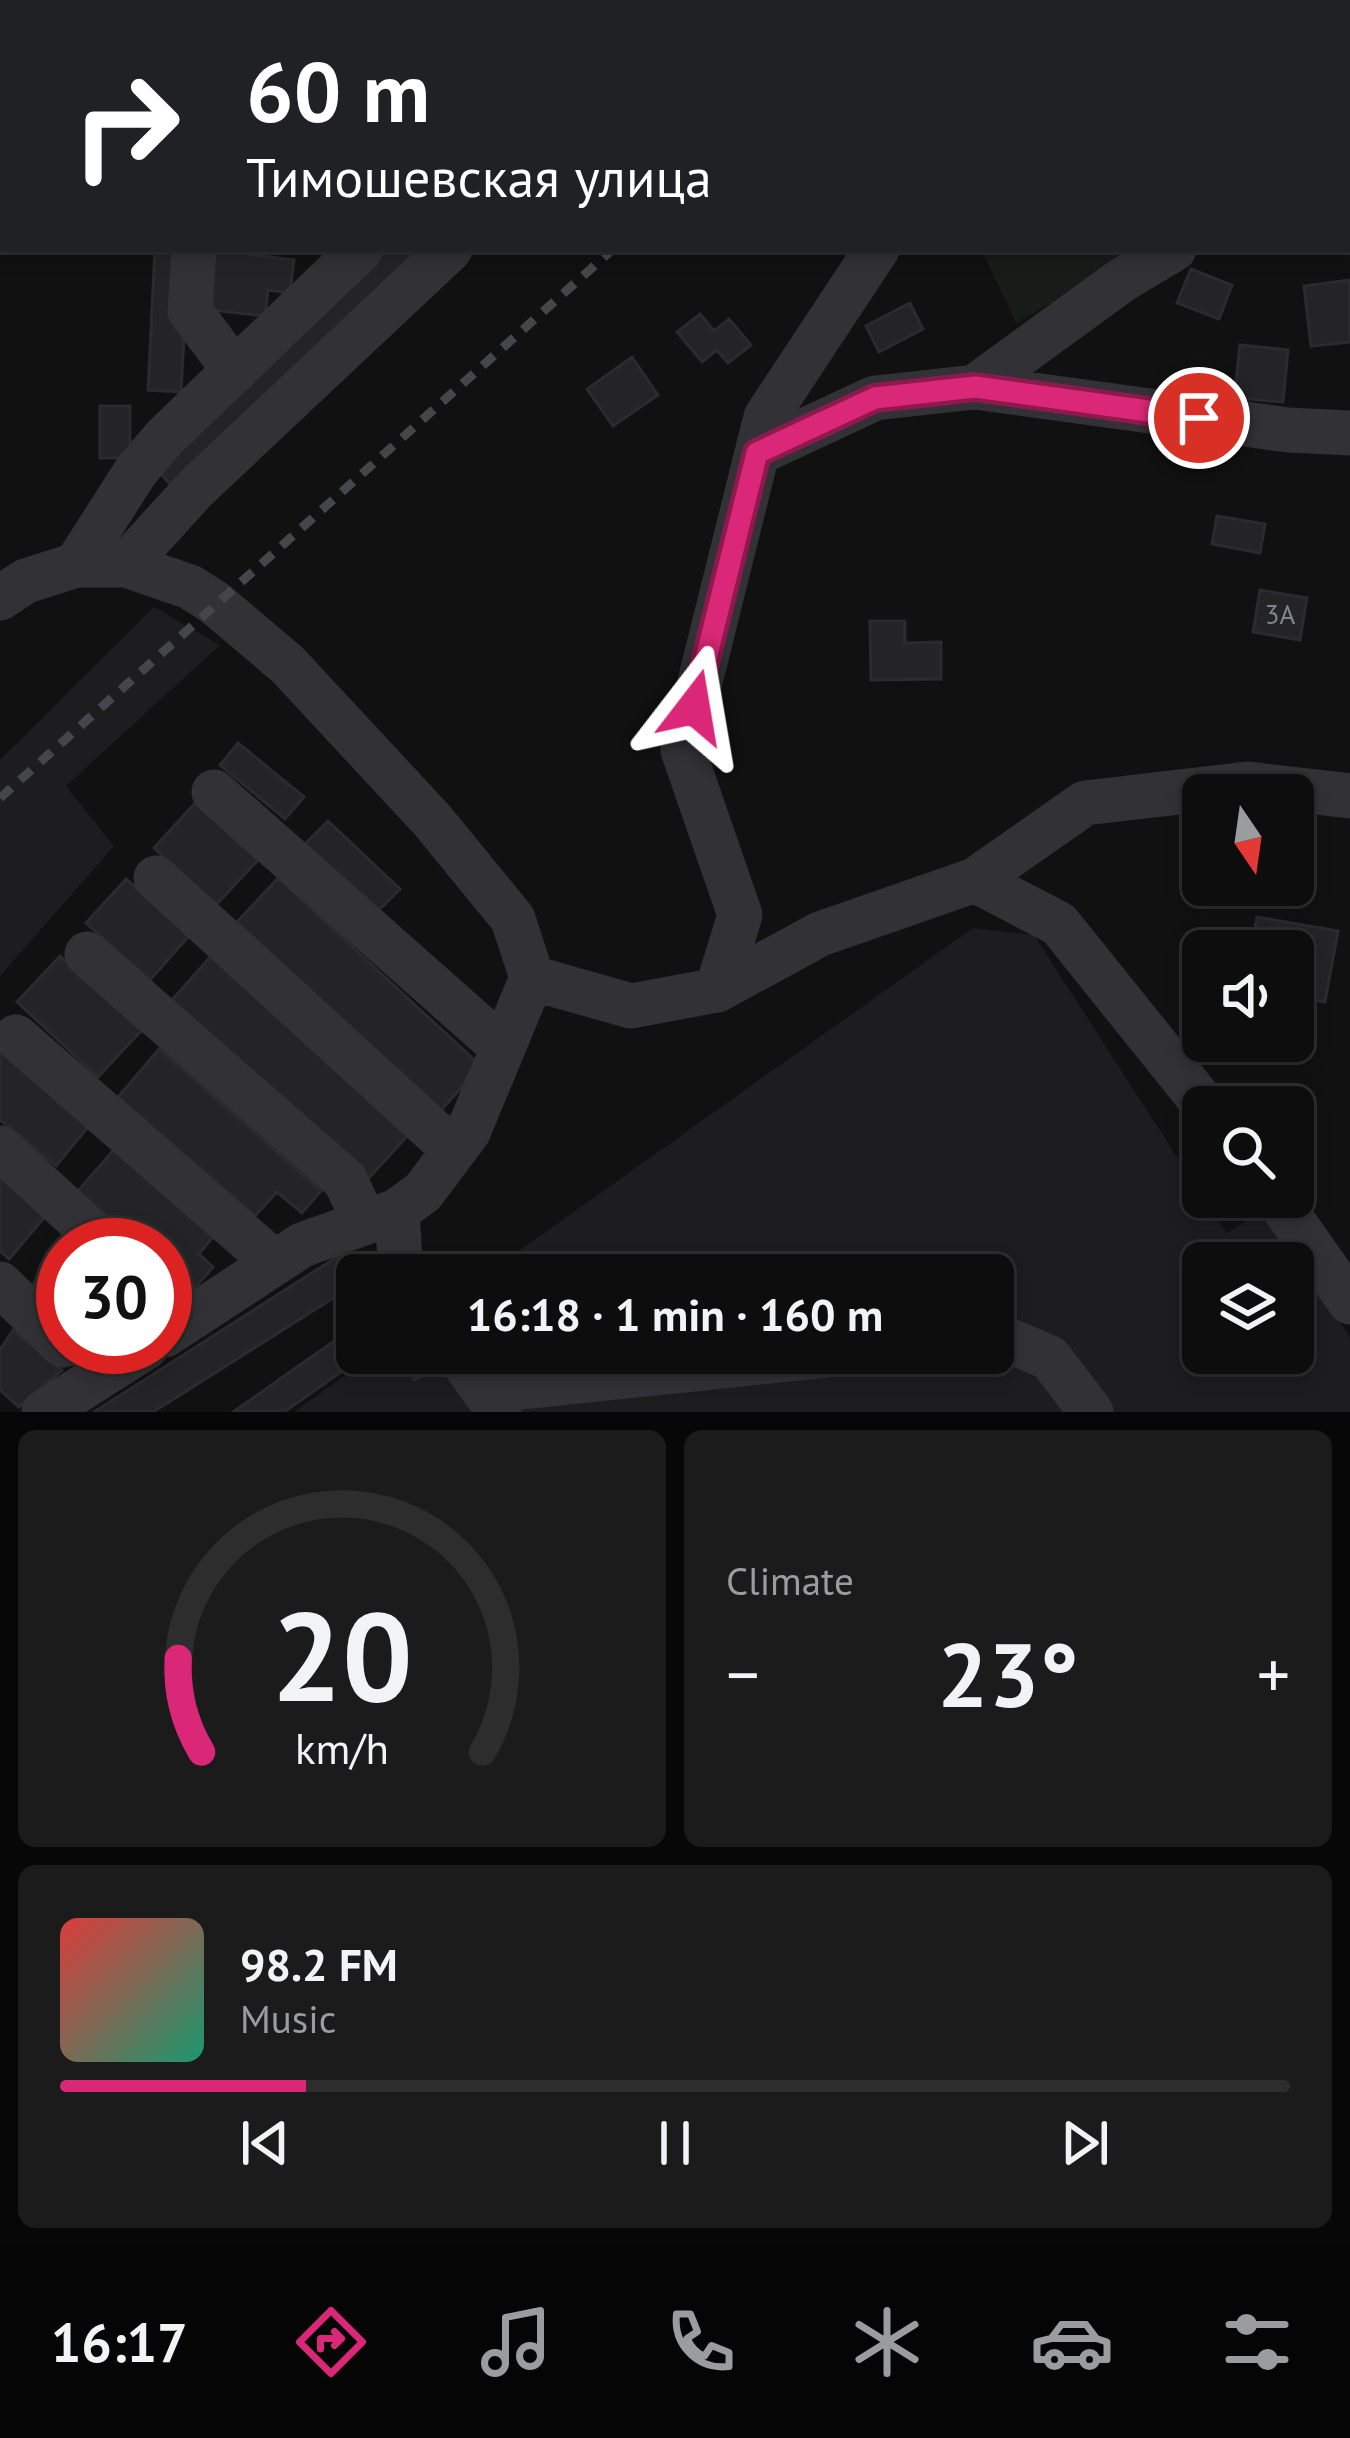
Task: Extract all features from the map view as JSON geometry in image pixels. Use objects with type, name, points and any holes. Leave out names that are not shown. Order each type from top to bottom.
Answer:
[{"type":"street","points":[[194,252],[190,310],[235,370]]},
{"type":"street","points":[[126,565],[195,489],[447,252]]},
{"type":"street","points":[[717,990],[740,915],[683,750],[766,417],[875,252]]},
{"type":"street","points":[[975,387],[1121,280],[1169,252]]},
{"type":"street","points":[[76,566],[136,471],[164,437],[235,370],[339,256]]},
{"type":"street","points":[[757,453],[875,398],[975,387],[1288,430],[1350,433]]},
{"type":"street","points":[[0,598],[26,581],[76,566],[126,565],[190,586],[287,665],[432,820],[513,919],[532,978],[468,1132],[422,1192],[381,1216],[302,1244],[192,1308]]},
{"type":"street","points":[[532,978],[631,1006],[717,990],[820,934],[975,880],[1085,803],[1248,784],[1350,796]]},
{"type":"street","points":[[214,792],[503,1048]]},
{"type":"street","points":[[156,878],[454,1150]]},
{"type":"street","points":[[975,880],[1059,924],[1189,1086]]},
{"type":"street","points":[[87,954],[345,1180],[381,1216],[397,1254]]},
{"type":"street","points":[[16,1037],[274,1262]]},
{"type":"street","points":[[0,1148],[76,1218]]},
{"type":"street","points":[[1291,1218],[1350,1302]]},
{"type":"street","points":[[0,1284],[36,1319]]},
{"type":"street","points":[[1014,1342],[1049,1358],[1090,1412]]},
{"type":"street","points":[[93,1374],[98,1379]]},
{"type":"street","points":[[44,1412],[106,1374]]},
{"type":"street","points":[[473,1374],[492,1402],[694,1374]]},
{"type":"shaded area","points":[[982,252],[1144,252],[1016,323]]},
{"type":"shaded area","points":[[154,607],[220,645],[66,786],[114,846],[0,976],[0,760]]},
{"type":"shaded area","points":[[973,928],[1034,935],[1182,1165],[1182,1218],[1216,1218],[1226,1233],[1252,1218],[1271,1218],[1287,1242],[1182,1242],[1182,1374],[1314,1374],[1314,1283],[1350,1337],[1350,1412],[294,1412],[347,1374],[1014,1374],[1014,1254],[515,1254]]},
{"type":"building","points":[[155,252],[181,252],[185,320],[181,392],[148,390]]},
{"type":"building","points":[[208,252],[294,260],[290,293],[268,290],[265,316],[202,309]]},
{"type":"building","points":[[372,252],[416,252],[171,485],[151,463]]},
{"type":"building","points":[[1191,269],[1232,285],[1219,319],[1177,303]]},
{"type":"building","points":[[1350,280],[1350,342],[1311,346],[1304,286]]},
{"type":"building","points":[[910,303],[923,329],[879,352],[866,326]]},
{"type":"building","points":[[700,314],[714,331],[729,319],[751,345],[728,363],[717,350],[702,362],[677,332]]},
{"type":"building","points":[[1240,345],[1288,350],[1283,402],[1234,398]]},
{"type":"building","points":[[632,357],[658,395],[613,426],[587,389]]},
{"type":"building","points":[[100,406],[130,406],[130,458],[100,458]]},
{"type":"building","points":[[1217,516],[1265,524],[1260,553],[1212,544]]},
{"type":"building","points":[[1260,590],[1307,598],[1300,640],[1253,632]]},
{"type":"building","points":[[870,621],[905,621],[905,643],[941,642],[941,679],[871,680]]},
{"type":"building","points":[[238,743],[304,797],[285,819],[220,765]]},
{"type":"building","points":[[195,803],[258,860],[216,905],[154,848]]},
{"type":"building","points":[[328,821],[400,889],[375,914],[303,846]]},
{"type":"building","points":[[278,878],[481,1066],[441,1110],[237,922]]},
{"type":"building","points":[[126,879],[190,935],[150,980],[86,923]]},
{"type":"building","points":[[1257,917],[1338,931],[1325,1002],[1314,1000],[1314,930],[1255,930]]},
{"type":"building","points":[[60,956],[141,1031],[98,1077],[17,1002]]},
{"type":"building","points":[[211,956],[410,1133],[369,1178],[170,1002]]},
{"type":"building","points":[[0,1043],[93,1121],[56,1166],[0,1120]]},
{"type":"building","points":[[159,1049],[321,1191],[302,1213],[277,1192],[255,1216],[118,1097]]},
{"type":"building","points":[[117,1146],[217,1232],[199,1254],[213,1267],[192,1291],[192,1218],[107,1218],[77,1192]]},
{"type":"building","points":[[0,1169],[49,1212],[36,1218],[36,1227],[9,1259],[0,1251]]},
{"type":"building","points":[[336,1257],[336,1296],[153,1412],[94,1412],[154,1374],[192,1374],[192,1349]]},
{"type":"building","points":[[13,1330],[36,1349],[36,1374],[57,1374],[19,1407],[0,1390],[0,1350]]},
{"type":"building","points":[[336,1340],[338,1374],[284,1412],[233,1412]]},
{"type":"railway","points":[[0,798],[610,252]]},
{"type":"route","points":[[694,707],[757,453],[875,398],[975,387],[1199,418]]}]
